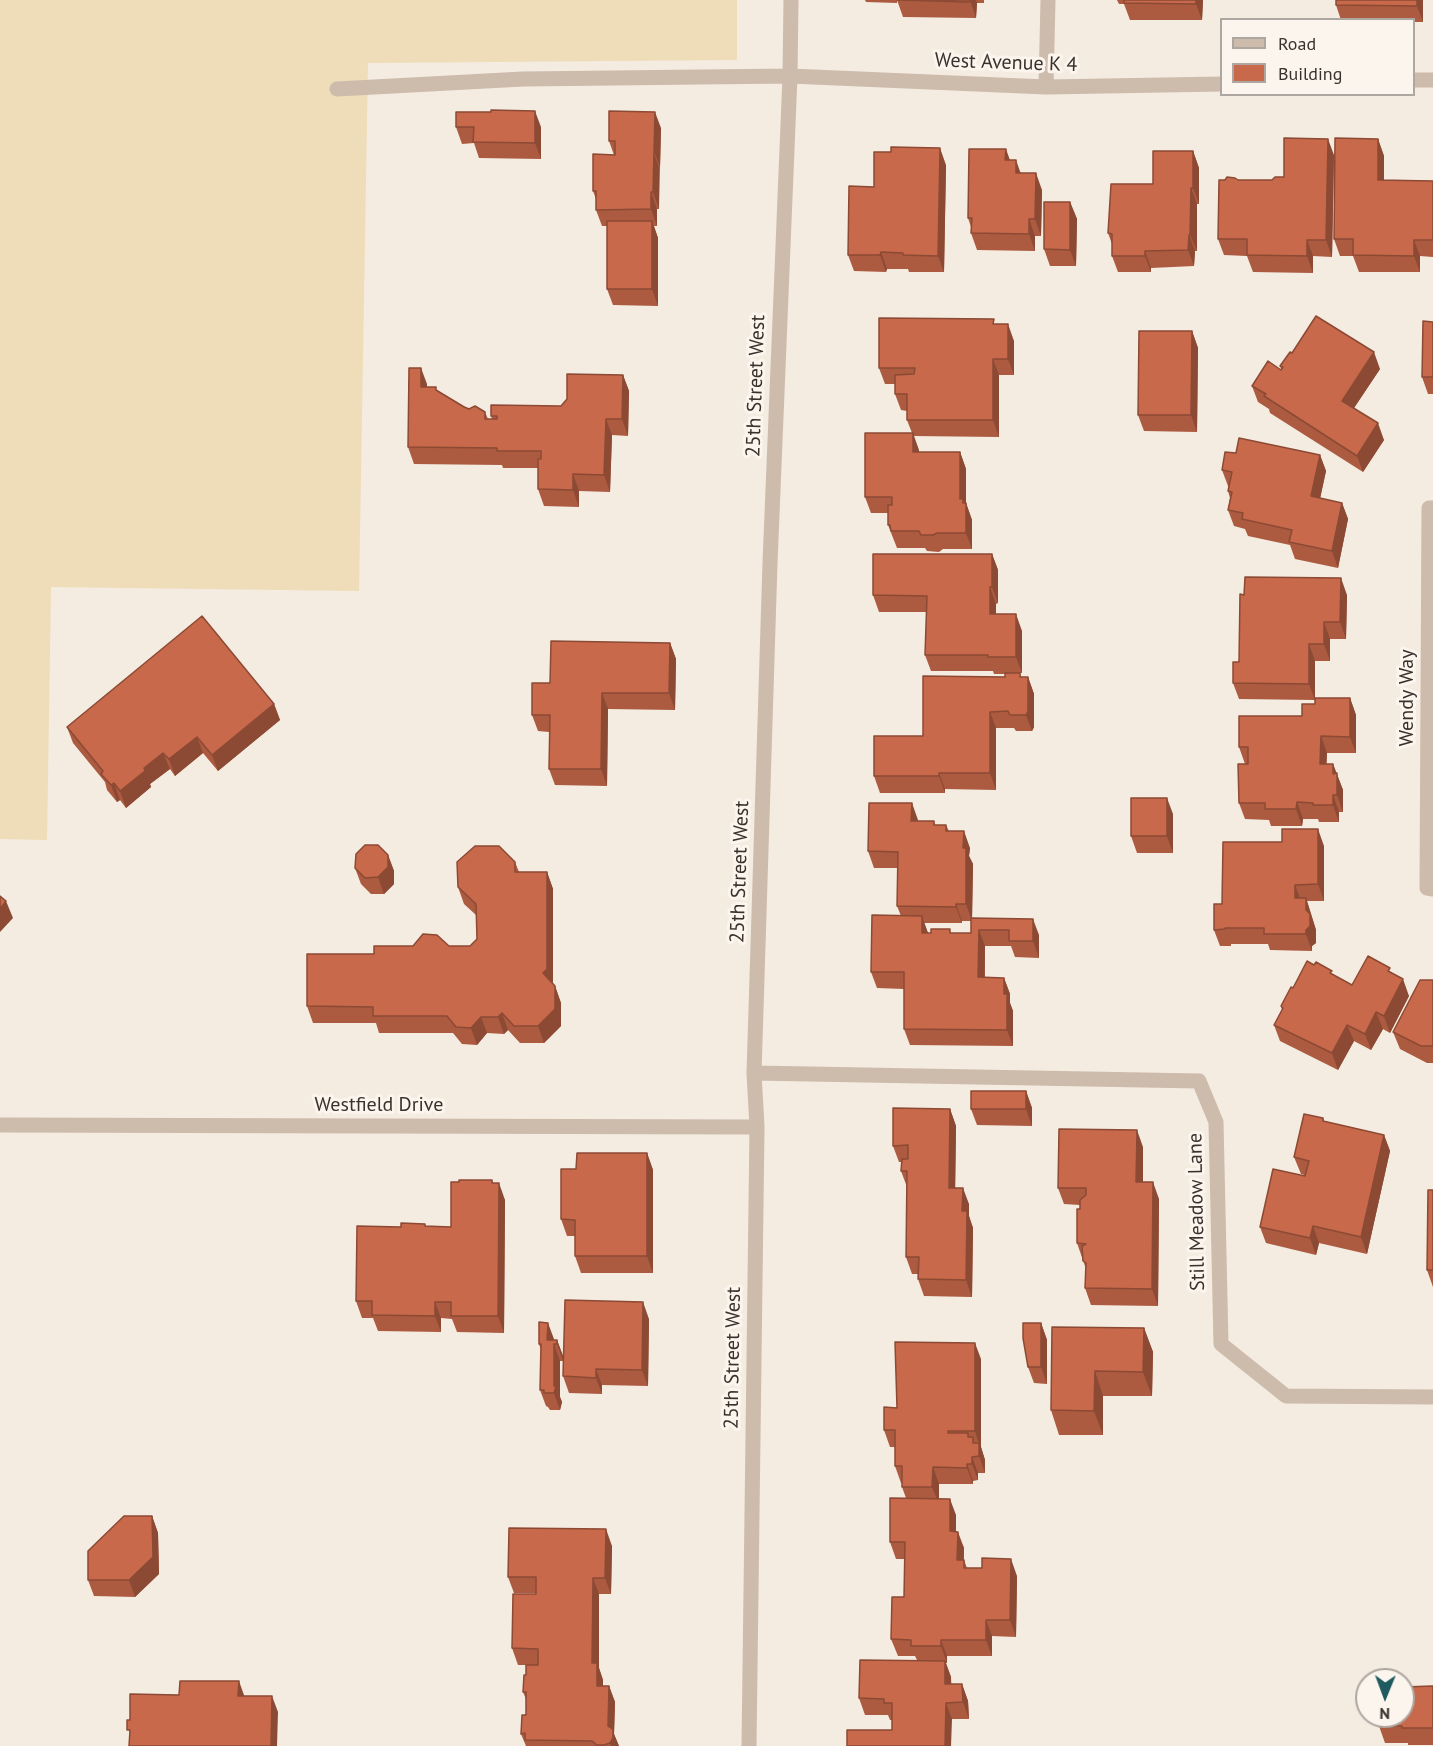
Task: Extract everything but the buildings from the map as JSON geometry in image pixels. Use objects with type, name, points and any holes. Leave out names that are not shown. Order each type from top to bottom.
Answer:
[{"type":"street","name":"25th Street West","points":[[749,1746],[757,1126],[754,1073],[791,0]]},
{"type":"street","points":[[1046,87],[1048,0]]},
{"type":"street","name":"West Avenue K 4","points":[[337,89],[523,79],[790,76],[1046,87],[1220,84]]},
{"type":"street","points":[[1415,80],[1433,80]]},
{"type":"street","name":"Wendy Way","points":[[1430,888],[1431,508]]},
{"type":"street","name":"Still Meadow Lane","points":[[754,1073],[1199,1081],[1216,1122],[1221,1344],[1286,1396],[1433,1397]]},
{"type":"street","name":"Westfield Drive","points":[[0,1125],[757,1126]]},
{"type":"sand","points":[[0,0],[737,0],[737,60],[368,63],[359,591],[51,587],[47,840],[0,839]]}]
